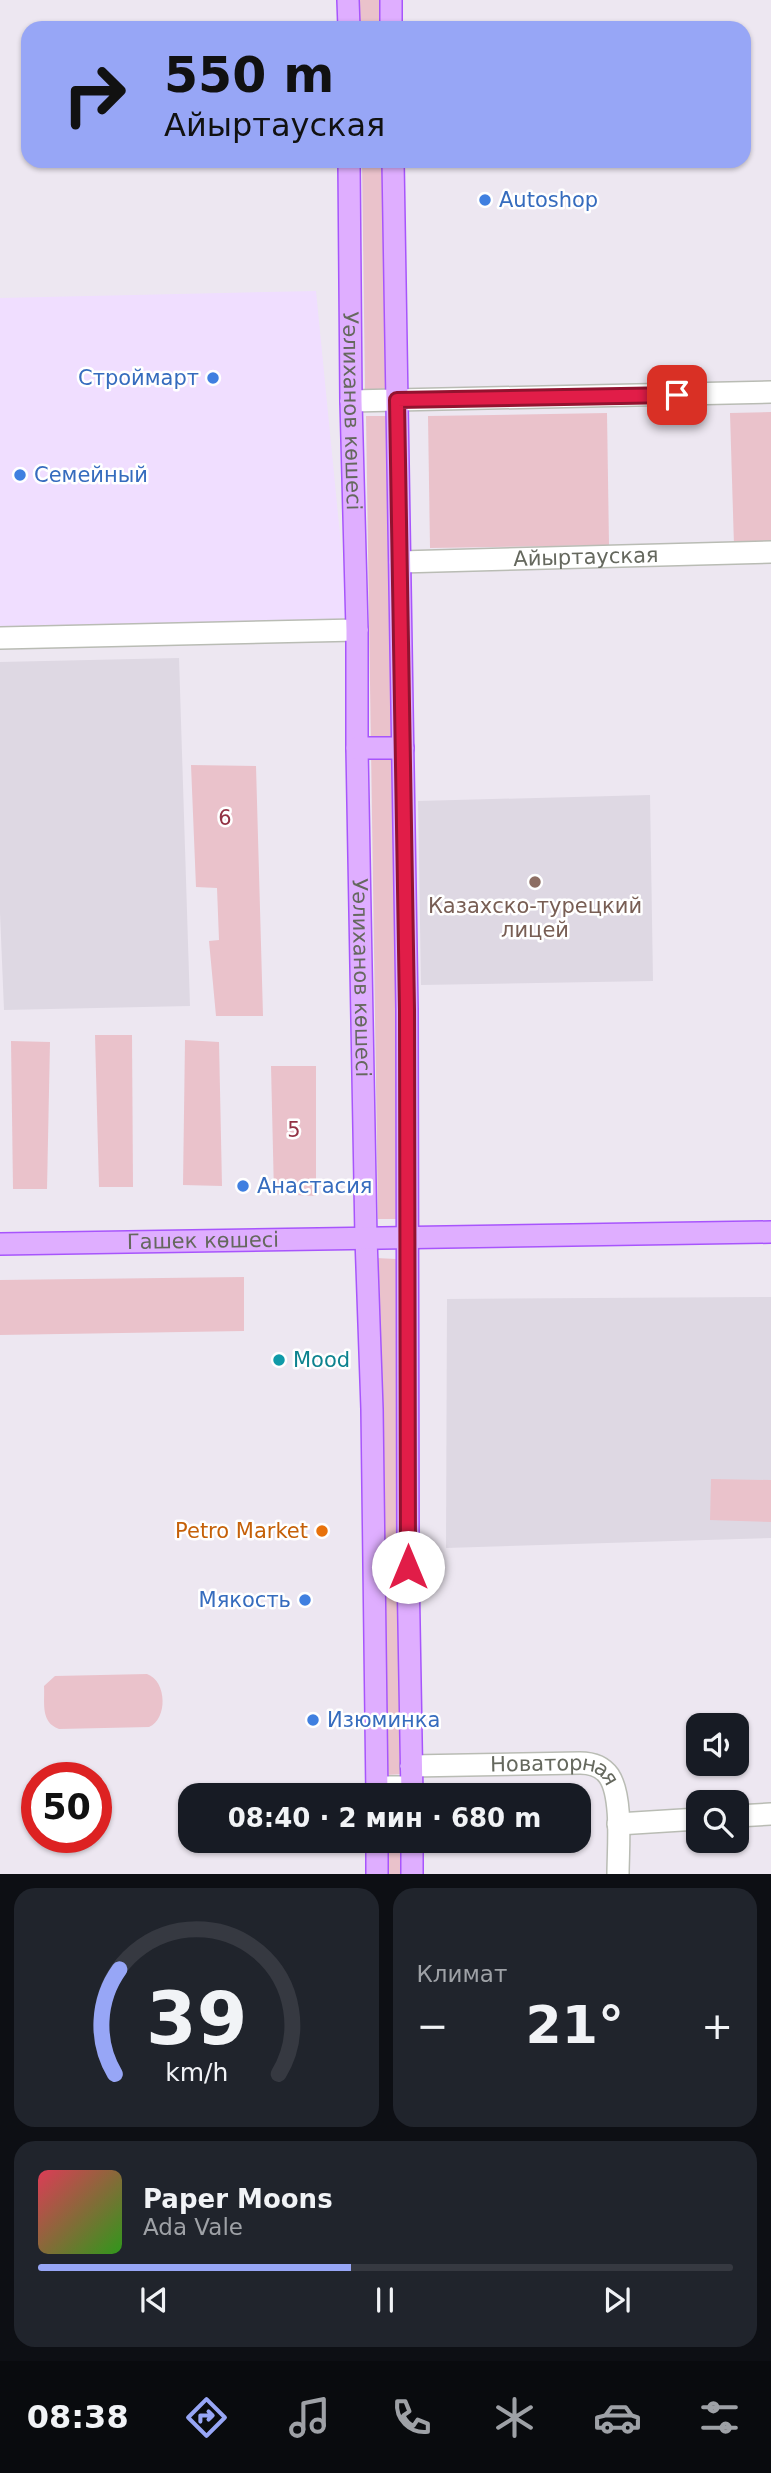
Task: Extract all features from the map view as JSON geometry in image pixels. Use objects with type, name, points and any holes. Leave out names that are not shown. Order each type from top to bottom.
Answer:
[{"type":"main road","points":[[348,0],[349,21]]},
{"type":"main road","points":[[391,0],[391,21]]},
{"type":"main road","name":"Уәлиханов көшесі","points":[[349,168],[377,1783]]},
{"type":"main road","name":"Уәлиханов көшесі","points":[[393,168],[411,1238],[411,1783]]},
{"type":"main road","points":[[357,748],[403,748]]},
{"type":"main road","name":"Гашек көшесі","points":[[0,1244],[771,1232]]},
{"type":"main road","points":[[377,1853],[377,1874]]},
{"type":"main road","points":[[412,1853],[412,1874]]},
{"type":"street","points":[[351,401],[771,392]]},
{"type":"street","name":"Айыртауская","points":[[400,562],[771,552]]},
{"type":"street","points":[[0,638],[358,630]]},
{"type":"street","name":"Новаторная","points":[[411,1783],[588,1763],[603,1769],[611,1781],[615,1790],[618,1824],[686,1820]]},
{"type":"street","points":[[749,1815],[771,1814]]},
{"type":"street","points":[[618,1824],[618,1874]]},
{"type":"shaded area","points":[[316,291],[349,626],[0,631],[0,298]]},
{"type":"shaded area","points":[[179,658],[190,1006],[4,1010],[0,913],[0,662]]},
{"type":"shaded area","name":"Казахско-турецкий лицей","points":[[650,795],[653,981],[421,985],[418,801]]},
{"type":"shaded area","points":[[771,1297],[771,1538],[446,1548],[447,1299]]},
{"type":"green space","points":[[360,0],[382,0],[383,21],[360,21]]},
{"type":"green space","points":[[362,168],[385,168],[388,392],[365,392]]},
{"type":"green space","points":[[771,412],[771,545],[734,546],[730,413]]},
{"type":"green space","points":[[607,413],[609,545],[430,548],[428,416]]},
{"type":"green space","points":[[366,416],[389,416],[400,1219],[378,1219]]},
{"type":"green space","name":"6","points":[[191,765],[256,766],[263,1016],[216,1016],[209,941],[219,940],[217,888],[196,887]]},
{"type":"green space","points":[[95,1035],[132,1035],[133,1187],[99,1187]]},
{"type":"green space","points":[[185,1040],[219,1042],[222,1186],[183,1185]]},
{"type":"green space","points":[[11,1041],[50,1042],[47,1189],[13,1189]]},
{"type":"green space","name":"5","points":[[271,1066],[316,1066],[316,1196],[274,1194]]},
{"type":"green space","points":[[376,1258],[396,1259],[404,1774],[386,1775]]},
{"type":"green space","points":[[244,1277],[244,1331],[0,1335],[0,1280]]},
{"type":"green space","points":[[711,1479],[771,1480],[771,1522],[710,1520]]},
{"type":"green space","points":[[147,1674],[158,1684],[163,1700],[160,1716],[149,1727],[59,1729],[46,1717],[44,1686],[55,1676]]},
{"type":"green space","points":[[387,1853],[403,1853],[404,1874],[387,1874]]},
{"type":"place","name":"Autoshop","points":[[485,200]]},
{"type":"place","name":"Строймарт","points":[[213,378]]},
{"type":"place","name":"Семейный","points":[[20,475]]},
{"type":"place","name":"Казахско-турецкий лицей","points":[[535,882]]},
{"type":"place","name":"Анастасия","points":[[243,1186]]},
{"type":"place","name":"Mood","points":[[279,1360]]},
{"type":"place","name":"Petro Market","points":[[322,1531]]},
{"type":"place","name":"Мякость","points":[[305,1600]]},
{"type":"place","name":"Изюминка","points":[[313,1720]]},
{"type":"route","points":[[408,1567],[407,1009],[397,400],[677,395]]}]
